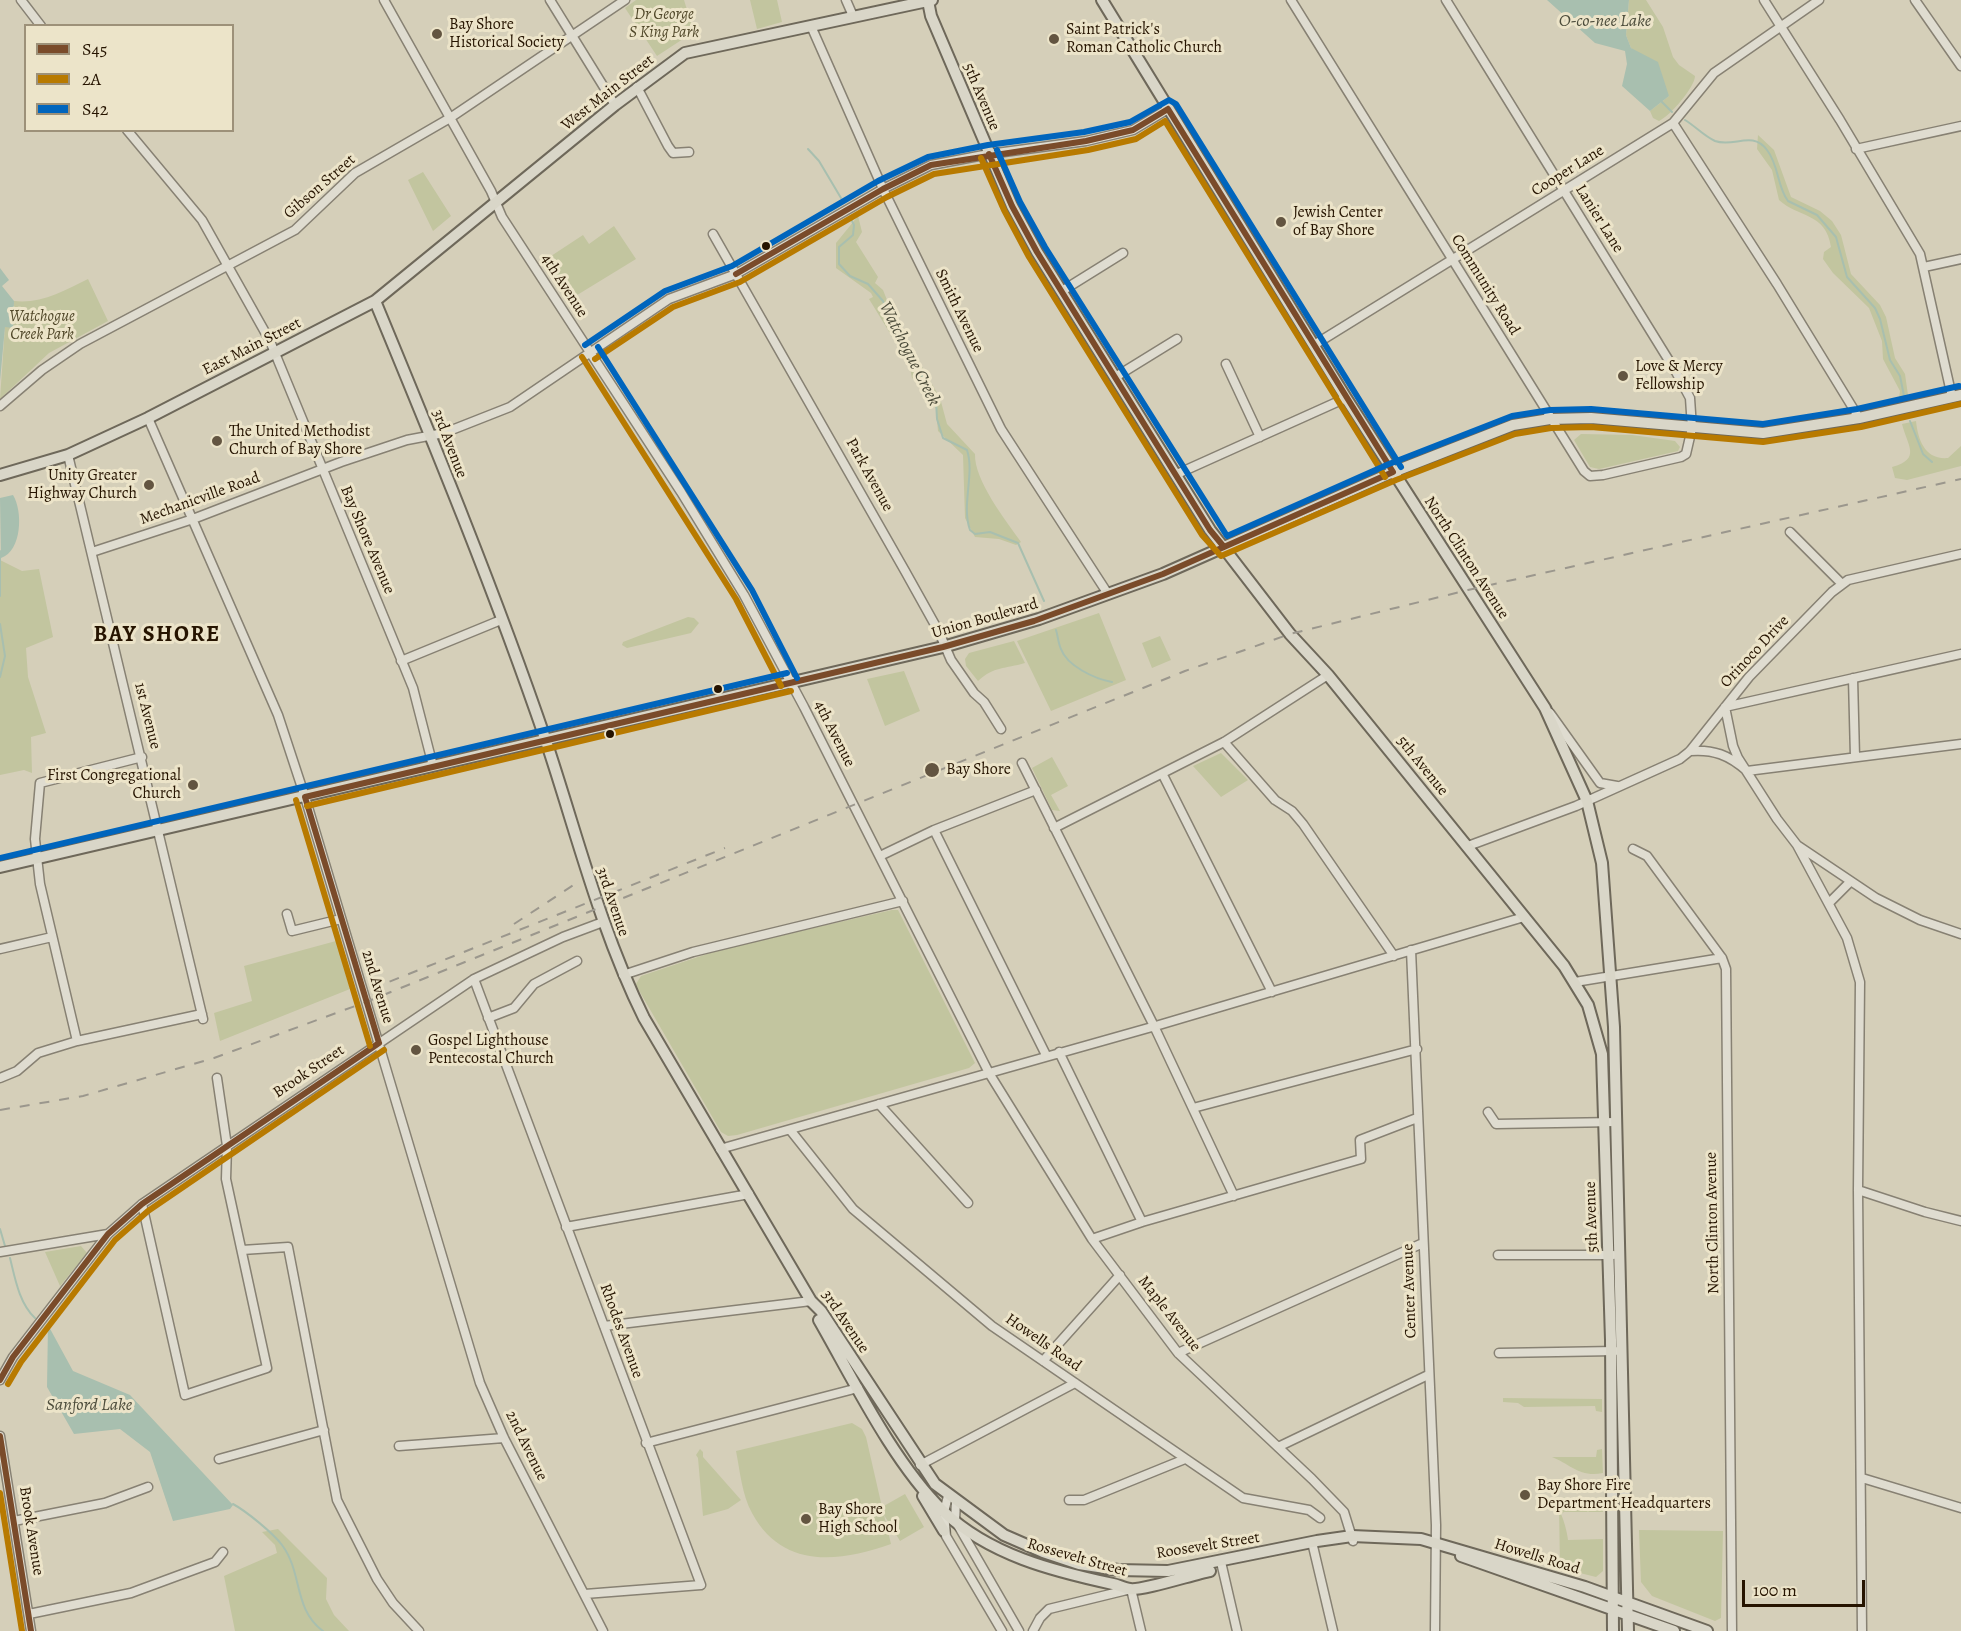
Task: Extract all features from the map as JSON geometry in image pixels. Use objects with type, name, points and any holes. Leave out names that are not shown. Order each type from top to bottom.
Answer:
[{"type":"main road","name":"West Main Street","points":[[494,204],[637,87],[685,53],[929,0]]},
{"type":"main road","name":"5th Avenue","points":[[929,0],[931,16],[989,154],[1023,227],[1210,530],[1290,634],[1328,675],[1468,846],[1575,982],[1588,1005],[1600,1046],[1614,1255]]},
{"type":"main road","name":"North Clinton Avenue","points":[[1102,0],[1346,398],[1545,709],[1587,801]]},
{"type":"main road","name":"East Main Street","points":[[0,475],[68,455],[148,418],[274,351],[375,301],[494,204]]},
{"type":"main road","name":"3rd Avenue","points":[[375,301],[430,435],[545,739],[603,922],[623,975],[644,1018],[812,1301],[821,1311],[920,1465]]},
{"type":"main road","name":"Union Boulevard","points":[[0,867],[943,647],[1039,619],[1224,547],[1393,472],[1513,425],[1550,419],[1591,418],[1763,433],[1859,418],[1956,396]]},
{"type":"main road","name":"5th Avenue","points":[[1587,801],[1602,863],[1611,976],[1616,1122],[1614,1255],[1616,1351],[1628,1631]]},
{"type":"main road","name":"Rossevelt Street","points":[[812,1301],[815,1314],[901,1460],[921,1487],[955,1521],[994,1546],[1022,1560],[1066,1574],[1131,1589],[1221,1565]]},
{"type":"main road","name":"5th Avenue","points":[[1613,1631],[1616,1351]]},
{"type":"main road","name":"Roosevelt Street","points":[[920,1465],[952,1499],[1004,1535],[1079,1564],[1118,1570],[1168,1571],[1221,1565],[1313,1544],[1353,1539]]},
{"type":"main road","points":[[921,1487],[944,1531]]},
{"type":"main road","name":"Howells Road","points":[[1353,1539],[1392,1537],[1435,1546],[1613,1597],[1707,1631]]},
{"type":"main road","name":"Howells Road","points":[[1496,1564],[1613,1610],[1674,1631]]},
{"type":"street","points":[[21,0],[39,24]]},
{"type":"street","points":[[384,0],[490,191],[494,204]]},
{"type":"street","points":[[550,0],[615,105]]},
{"type":"street","name":"Gibson Street","points":[[0,406],[42,370],[80,344],[295,230],[355,173],[450,118],[572,38],[625,0]]},
{"type":"street","points":[[846,0],[853,16]]},
{"type":"street","name":"Community Road","points":[[1292,0],[1584,471],[1590,476],[1681,457],[1686,454],[1692,428]]},
{"type":"street","name":"Lanier Lane","points":[[1446,0],[1676,372],[1689,398],[1692,428]]},
{"type":"street","points":[[1764,0],[1783,26],[1920,254],[1956,396]]},
{"type":"street","name":"Cooper Lane","points":[[1314,345],[1672,123],[1714,73],[1819,0]]},
{"type":"street","points":[[1915,0],[1961,66]]},
{"type":"street","name":"Smith Avenue","points":[[811,26],[883,189],[1001,429],[1108,594]]},
{"type":"street","points":[[637,87],[673,153],[689,152]]},
{"type":"street","name":"Mechanicville Road","points":[[92,552],[193,519],[322,469],[430,435],[444,433],[510,407],[669,299],[736,274],[883,189],[931,165],[989,154],[1086,141],[1132,130],[1168,110]]},
{"type":"street","points":[[1672,123],[1778,284],[1859,418]]},
{"type":"street","points":[[1856,149],[1961,126]]},
{"type":"street","name":"Bay Shore Avenue","points":[[129,132],[202,220],[274,351],[413,688],[433,766]]},
{"type":"street","name":"4th Avenue","points":[[494,204],[681,492],[744,595],[880,856],[989,1073],[1029,1139]]},
{"type":"street","name":"Park Avenue","points":[[714,234],[939,632],[943,647],[1000,729]]},
{"type":"street","points":[[1062,291],[1123,254]]},
{"type":"street","points":[[1924,267],[1961,259]]},
{"type":"street","points":[[1117,376],[1177,339]]},
{"type":"street","points":[[1226,364],[1260,437]]},
{"type":"street","points":[[1177,474],[1346,398]]},
{"type":"street","name":"2nd Avenue","points":[[148,418],[278,715],[305,797],[480,1383],[504,1438],[603,1631]]},
{"type":"street","name":"1st Avenue","points":[[68,455],[203,1016],[77,1041]]},
{"type":"street","points":[[1791,532],[1842,584]]},
{"type":"street","name":"Orinoco Drive","points":[[1468,846],[1587,801],[1680,759],[1690,751],[1749,677],[1848,580],[1961,555]]},
{"type":"street","points":[[401,661],[501,620]]},
{"type":"street","points":[[1862,1631],[1863,1478],[1858,1190],[1860,982],[1847,938],[1830,903],[1797,845],[1777,819],[1733,746],[1725,707],[1961,654]]},
{"type":"street","points":[[1054,828],[1163,775],[1224,742],[1328,675]]},
{"type":"street","points":[[1853,678],[1855,757]]},
{"type":"street","points":[[1545,709],[1559,723],[1600,783],[1621,786]]},
{"type":"street","points":[[1224,742],[1275,800],[1303,824],[1394,956]]},
{"type":"street","points":[[1690,751],[1718,752],[1728,756],[1747,771],[1961,744]]},
{"type":"street","points":[[0,1078],[18,1071],[38,1053],[77,1041],[52,937],[37,859],[40,783],[142,757]]},
{"type":"street","points":[[1022,763],[1154,1026],[1234,1196]]},
{"type":"street","points":[[1163,775],[1272,992]]},
{"type":"street","points":[[880,856],[934,830],[1036,790]]},
{"type":"street","points":[[934,830],[1046,1055]]},
{"type":"street","points":[[1797,845],[1850,882],[1902,912],[1961,934]]},
{"type":"street","name":"North Clinton Avenue","points":[[1632,849],[1647,856],[1722,958],[1726,969],[1732,1631]]},
{"type":"street","points":[[1830,903],[1850,882]]},
{"type":"street","points":[[623,975],[693,952],[903,901]]},
{"type":"street","points":[[287,914],[292,931],[341,919]]},
{"type":"street","points":[[720,1149],[791,1131],[1524,917]]},
{"type":"street","name":"Brook Street","points":[[108,1234],[142,1204],[474,979],[603,922]]},
{"type":"street","points":[[0,949],[52,937]]},
{"type":"street","name":"Center Avenue","points":[[1412,950],[1435,1546],[1435,1631]]},
{"type":"street","points":[[1575,982],[1722,958]]},
{"type":"street","points":[[488,1018],[514,1008],[534,984],[577,961]]},
{"type":"street","name":"Rhodes Avenue","points":[[474,979],[700,1585],[585,1594]]},
{"type":"street","points":[[1193,1108],[1417,1049]]},
{"type":"street","points":[[1059,1052],[1142,1222]]},
{"type":"street","points":[[142,1204],[185,1395],[267,1368],[226,1179],[227,1146],[217,1078]]},
{"type":"street","points":[[879,1104],[968,1203]]},
{"type":"street","points":[[1488,1112],[1496,1124],[1616,1122]]},
{"type":"street","points":[[1092,1239],[1142,1222],[1361,1159],[1360,1140],[1417,1118]]},
{"type":"street","name":"Howells Road","points":[[791,1131],[853,1209],[992,1326],[1243,1498],[1309,1510],[1320,1518]]},
{"type":"street","name":"Maple Avenue","points":[[1029,1139],[1092,1239],[1178,1353],[1344,1512],[1353,1539]]},
{"type":"street","points":[[1858,1190],[1924,1212],[1961,1221]]},
{"type":"street","points":[[566,1227],[749,1194]]},
{"type":"street","points":[[0,1252],[108,1234]]},
{"type":"street","points":[[0,1379],[13,1357],[108,1234]]},
{"type":"street","points":[[1178,1353],[1423,1243]]},
{"type":"street","points":[[242,1250],[288,1247],[337,1500],[354,1537],[393,1603],[419,1631]]},
{"type":"street","points":[[1498,1255],[1614,1255]]},
{"type":"street","points":[[1043,1361],[1120,1275]]},
{"type":"street","points":[[604,1326],[812,1301]]},
{"type":"street","points":[[1499,1353],[1616,1351]]},
{"type":"street","points":[[1278,1447],[1428,1376]]},
{"type":"street","points":[[920,1465],[1075,1383]]},
{"type":"street","points":[[646,1443],[858,1388]]},
{"type":"street","points":[[219,1459],[324,1430]]},
{"type":"street","name":"Brook Avenue","points":[[0,1436],[4,1486],[14,1521],[31,1631]]},
{"type":"street","points":[[399,1446],[504,1438]]},
{"type":"street","points":[[1069,1500],[1084,1500],[1185,1459]]},
{"type":"street","points":[[1863,1478],[1961,1508]]},
{"type":"street","points":[[14,1521],[105,1503],[148,1487]]},
{"type":"street","points":[[952,1499],[944,1512],[944,1531],[1002,1631]]},
{"type":"street","points":[[952,1499],[955,1521],[1019,1631]]},
{"type":"street","points":[[1313,1544],[1333,1631]]},
{"type":"street","points":[[29,1614],[131,1593],[215,1562],[223,1552]]},
{"type":"street","points":[[1221,1565],[1237,1631]]},
{"type":"street","points":[[977,1589],[989,1580]]},
{"type":"street","points":[[1033,1631],[1040,1618],[1049,1609],[1131,1589],[1141,1631]]},
{"type":"green space","name":"Dr George S King Park","points":[[636,0],[684,0],[695,36],[683,39],[657,56],[625,8]]},
{"type":"green space","points":[[750,0],[777,0],[782,22],[757,29]]},
{"type":"green space","points":[[1629,0],[1646,0],[1663,27],[1673,57],[1679,65],[1695,76],[1691,87],[1681,101],[1659,121],[1653,118],[1650,111],[1669,96],[1631,48],[1626,35]]},
{"type":"green space","points":[[1758,135],[1774,150],[1791,197],[1820,211],[1832,221],[1841,235],[1851,274],[1880,305],[1886,317],[1895,358],[1905,374],[1908,395],[1899,398],[1900,391],[1883,359],[1882,341],[1869,308],[1833,273],[1823,259],[1824,252],[1831,247],[1823,227],[1817,221],[1786,206],[1779,200],[1772,170],[1757,149]]},
{"type":"green space","points":[[423,172],[451,216],[433,231],[408,180]]},
{"type":"green space","points":[[858,216],[862,232],[856,242],[878,277],[875,283],[883,290],[895,320],[940,398],[947,424],[975,454],[976,464],[985,488],[1021,542],[1016,545],[999,539],[975,537],[965,518],[963,455],[938,431],[936,409],[920,382],[912,378],[907,352],[896,343],[869,299],[873,297],[871,293],[836,268],[836,243]]},
{"type":"green space","points":[[614,226],[636,259],[569,300],[545,260],[583,235],[589,244]]},
{"type":"green space","name":"Watchogue Creek Park","points":[[88,279],[108,321],[49,353],[0,399],[5,326],[13,327],[14,301],[43,299]]},
{"type":"green space","points":[[1916,421],[1921,442],[1934,456],[1948,458],[1961,446],[1961,466],[1907,480],[1895,478],[1892,467],[1907,460],[1910,455],[1902,424]]},
{"type":"green space","points":[[1581,434],[1632,435],[1675,441],[1680,447],[1678,451],[1599,469],[1590,467],[1574,440]]},
{"type":"green space","points":[[0,560],[22,571],[39,569],[53,637],[26,648],[28,677],[46,733],[31,737],[32,773],[24,770],[0,775]]},
{"type":"green space","points":[[1099,613],[1126,680],[1051,711],[1017,641]]},
{"type":"green space","points":[[688,617],[694,618],[699,623],[691,633],[627,648],[622,645],[623,642]]},
{"type":"green space","points":[[1160,636],[1171,660],[1152,668],[1142,643]]},
{"type":"green space","points":[[1014,641],[1025,663],[995,670],[978,681],[966,666],[965,659],[969,653]]},
{"type":"green space","points":[[904,671],[920,711],[885,726],[867,679]]},
{"type":"green space","points":[[1221,753],[1248,780],[1221,797],[1193,766]]},
{"type":"green space","points":[[1052,757],[1068,786],[1051,795],[1060,811],[1052,810],[1032,768]]},
{"type":"green space","points":[[898,910],[975,1063],[969,1068],[737,1135],[728,1136],[721,1132],[637,987],[636,984],[641,976],[722,949]]},
{"type":"green space","points":[[336,941],[350,989],[220,1041],[214,1013],[252,1001],[244,966]]},
{"type":"green space","points":[[81,1246],[87,1253],[60,1286],[45,1252]]},
{"type":"green space","points":[[1503,1398],[1602,1399],[1602,1412],[1596,1411],[1595,1406],[1524,1407],[1518,1403],[1503,1402]]},
{"type":"green space","points":[[852,1423],[862,1429],[866,1437],[882,1507],[905,1494],[924,1527],[900,1541],[884,1515],[891,1544],[852,1555],[833,1557],[814,1557],[796,1553],[780,1544],[765,1531],[752,1513],[746,1499],[736,1451]]},
{"type":"green space","points":[[700,1449],[703,1457],[741,1500],[728,1509],[703,1516],[696,1455]]},
{"type":"green space","points":[[1602,1449],[1603,1473],[1588,1474],[1552,1457],[1596,1457],[1597,1450]]},
{"type":"green space","points":[[1565,1497],[1568,1504],[1598,1504],[1598,1497],[1603,1498],[1603,1512],[1564,1512],[1561,1514],[1568,1540],[1603,1539],[1603,1571],[1596,1577],[1560,1568],[1559,1504]]},
{"type":"green space","points":[[278,1529],[327,1578],[326,1599],[334,1615],[349,1631],[235,1631],[224,1576],[277,1553],[275,1545],[262,1532]]},
{"type":"green space","points":[[1639,1530],[1723,1531],[1721,1618],[1715,1621],[1652,1596],[1641,1582]]},
{"type":"water","name":"O-co-nee Lake","points":[[1547,0],[1629,0],[1626,35],[1631,48],[1658,62],[1669,96],[1650,111],[1622,86],[1627,64],[1625,51],[1595,43]]},
{"type":"water","points":[[0,268],[9,280],[2,286],[14,301],[13,328],[5,327],[0,381]]},
{"type":"water","points":[[13,495],[18,511],[19,530],[13,547],[1,558],[0,498]]},
{"type":"water","name":"Sanford Lake","points":[[48,1325],[73,1371],[130,1395],[233,1505],[230,1509],[173,1521],[150,1452],[120,1429],[74,1434],[47,1387]]},
{"type":"waterway","points":[[1661,101],[1672,112]]},
{"type":"waterway","points":[[1685,120],[1715,141],[1722,143],[1755,141],[1767,150],[1774,162],[1788,201],[1817,215],[1836,237],[1847,277],[1875,308],[1880,319],[1890,360],[1900,376],[1904,396]]},
{"type":"waterway","name":"Watchogue Creek","points":[[808,149],[819,161],[841,198]]},
{"type":"waterway","name":"Watchogue Creek","points":[[851,219],[854,225],[853,235],[839,247],[839,264],[850,276],[868,284],[883,301],[905,356],[920,370],[928,392],[936,400],[937,419],[943,438],[967,450],[970,469],[967,510],[970,530],[975,534],[990,532],[1018,543],[1044,601]]},
{"type":"waterway","points":[[1910,421],[1923,454],[1932,462]]},
{"type":"waterway","points":[[0,551],[0,596]]},
{"type":"waterway","points":[[0,624],[5,656],[0,677]]},
{"type":"waterway","name":"Watchogue Creek","points":[[1056,630],[1060,647],[1069,661],[1090,675],[1112,682]]},
{"type":"waterway","points":[[0,1229],[5,1246]]},
{"type":"waterway","points":[[10,1258],[21,1298],[35,1318]]},
{"type":"waterway","points":[[233,1504],[259,1523],[282,1545],[293,1567],[302,1602],[313,1622],[323,1631]]},
{"type":"railway","points":[[0,1110],[83,1096],[214,1058],[366,1002],[1185,671],[1290,634],[1468,590],[1961,479]]},
{"type":"railway","points":[[371,989],[725,848]]},
{"type":"railway","points":[[514,924],[578,882]]},
{"type":"transit line","name":"S42","points":[[585,345],[665,291],[732,266],[878,181],[928,157],[988,145],[1084,132],[1130,122],[1169,100],[1176,104],[1401,467]]},
{"type":"transit line","name":"S45","points":[[1168,109],[1393,472]]},
{"type":"transit line","name":"S45","points":[[736,274],[883,189],[931,165],[1086,141],[1133,130],[1168,109]]},
{"type":"transit line","name":"2A","points":[[595,359],[673,307],[740,282],[887,197],[934,174],[1088,150],[1136,139],[1165,121],[1385,477]]},
{"type":"transit line","name":"S42","points":[[997,150],[1020,202],[1045,247],[1227,536],[1389,464],[1512,416],[1550,410],[1591,409],[1763,424],[1857,409],[1959,386]]},
{"type":"transit line","name":"S45","points":[[989,154],[1012,206],[1037,252],[1210,530],[1224,547]]},
{"type":"transit line","name":"2A","points":[[981,158],[1004,210],[1029,257],[1202,535],[1221,556],[1396,480],[1515,434],[1551,428],[1591,427],[1763,442],[1861,427],[1961,404]]},
{"type":"transit line","name":"S42","points":[[598,347],[752,590],[797,678]]},
{"type":"transit line","name":"2A","points":[[582,357],[736,599],[781,686]]},
{"type":"transit line","name":"S45","points":[[305,797],[943,647],[1034,621],[1163,574],[1393,472]]},
{"type":"transit line","name":"S42","points":[[0,858],[787,673]]},
{"type":"transit line","name":"2A","points":[[307,806],[791,691]]},
{"type":"transit line","name":"S45","points":[[305,797],[379,1043]]},
{"type":"transit line","name":"2A","points":[[296,800],[370,1046]]},
{"type":"transit line","name":"S45","points":[[0,1380],[13,1357],[108,1234],[142,1204],[379,1043]]},
{"type":"transit line","name":"2A","points":[[8,1384],[21,1362],[115,1240],[148,1211],[384,1050]]},
{"type":"transit line","name":"S45","points":[[0,1436],[31,1631]]},
{"type":"transit line","name":"2A","points":[[0,1493],[22,1631]]},
{"type":"place","name":"Bay Shore Historical Society","points":[[437,34]]},
{"type":"place","name":"Saint Patrick's Roman Catholic Church","points":[[1054,39]]},
{"type":"place","name":"Jewish Center of Bay Shore","points":[[1281,222]]},
{"type":"place","name":"Love & Mercy Fellowship","points":[[1623,376]]},
{"type":"place","name":"The United Methodist Church of Bay Shore","points":[[217,441]]},
{"type":"place","name":"Unity Greater Highway Church","points":[[149,485]]},
{"type":"place","name":"Bay Shore","points":[[932,770]]},
{"type":"place","name":"First Congregational Church","points":[[193,785]]},
{"type":"place","name":"Gospel Lighthouse Pentecostal Church","points":[[416,1050]]},
{"type":"place","name":"Bay Shore Fire Department Headquarters","points":[[1525,1495]]},
{"type":"place","name":"Bay Shore High School","points":[[806,1519]]},
{"type":"district","name":"BAY SHORE","points":[[157,636]]}]
